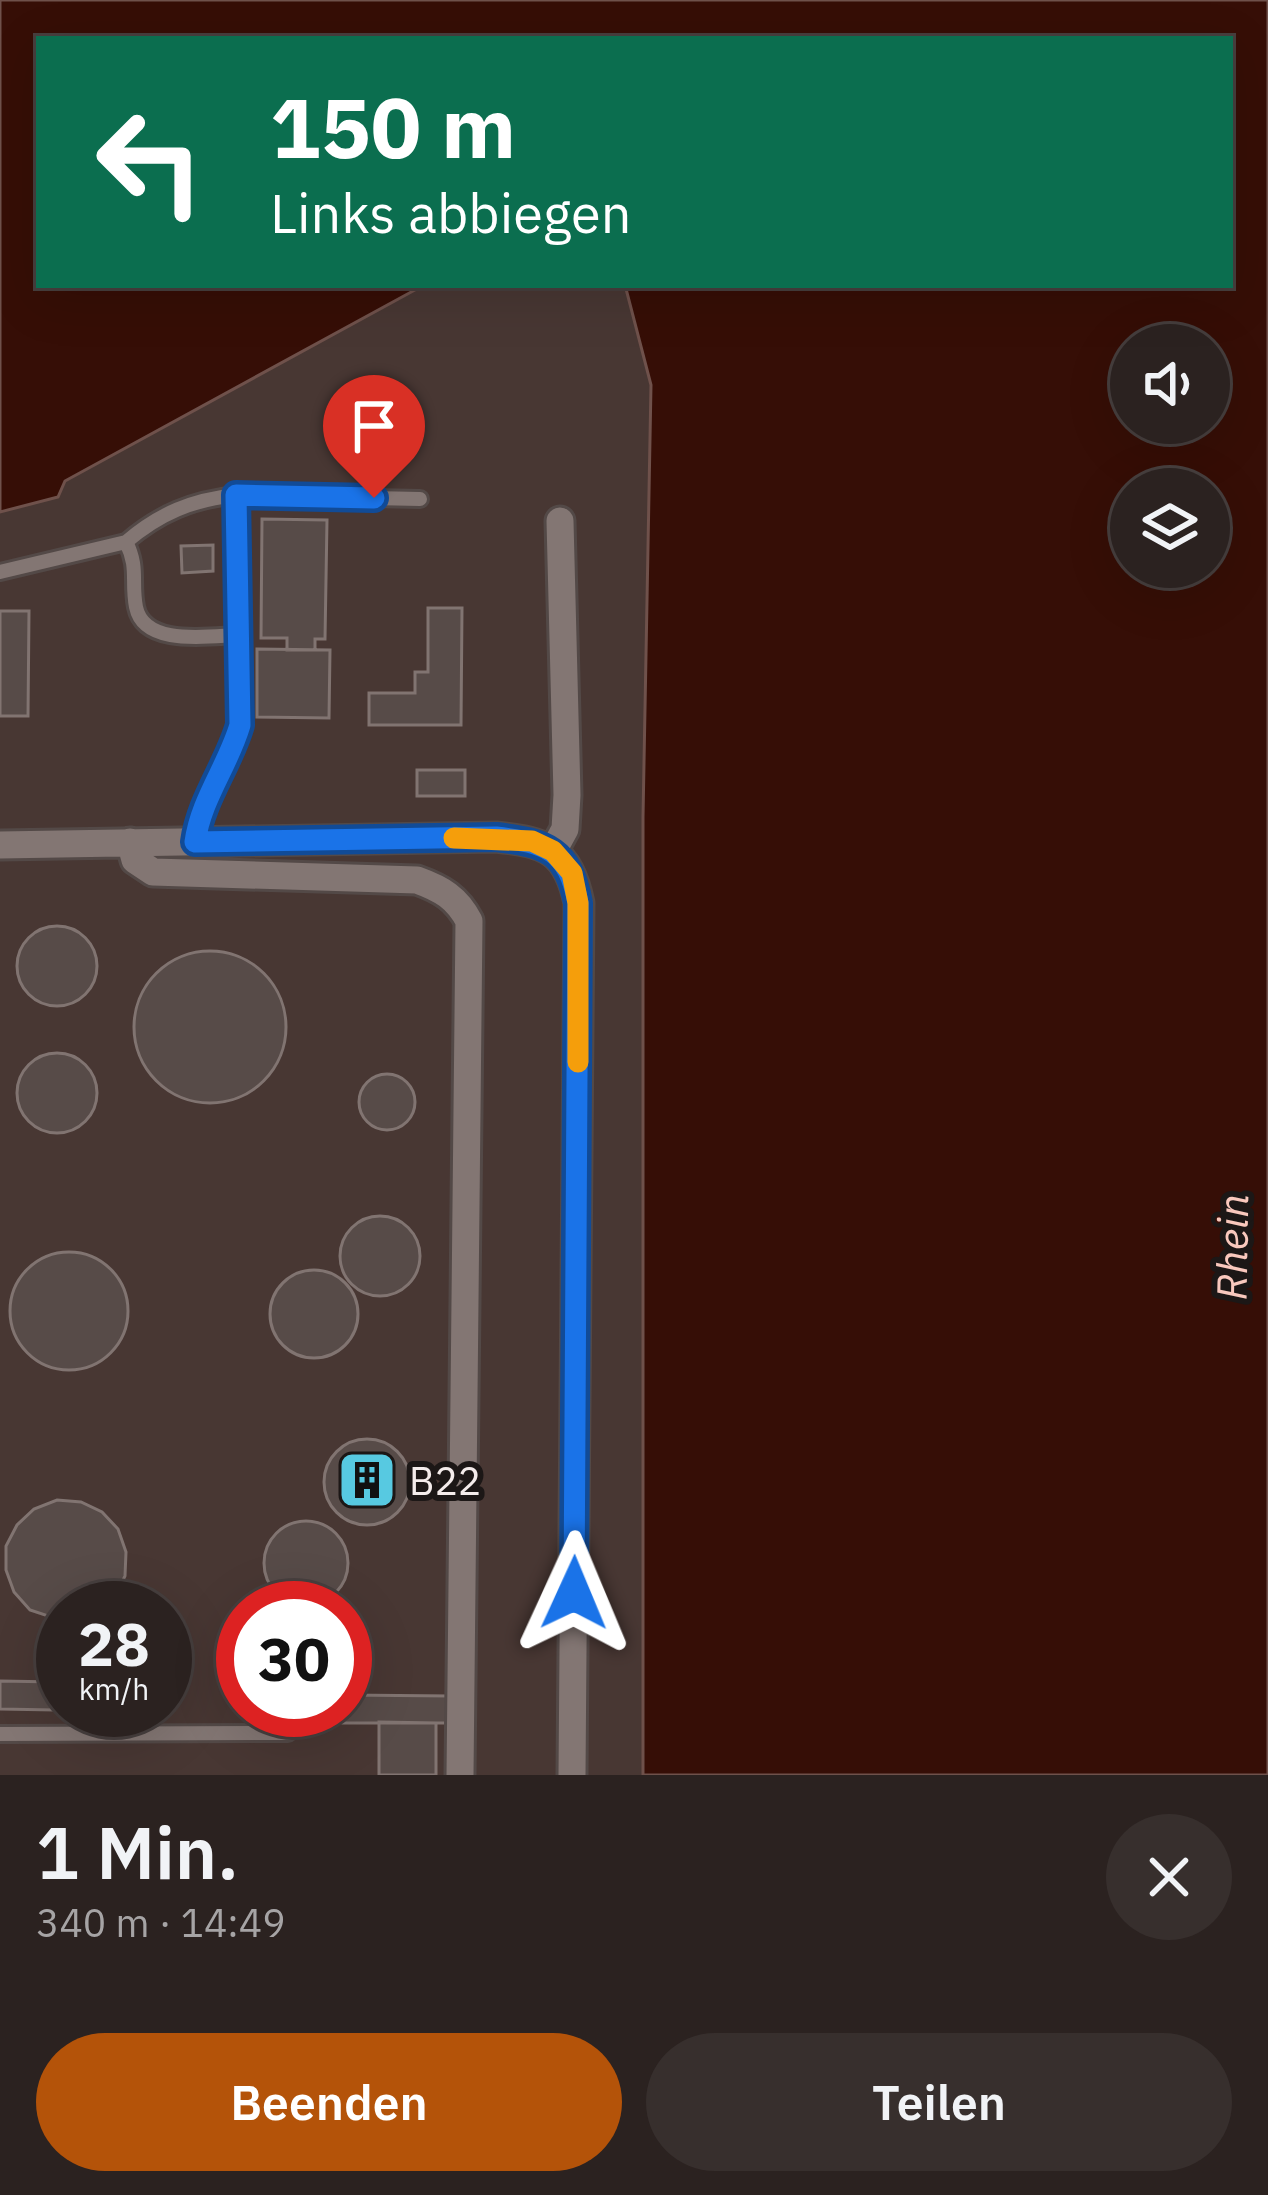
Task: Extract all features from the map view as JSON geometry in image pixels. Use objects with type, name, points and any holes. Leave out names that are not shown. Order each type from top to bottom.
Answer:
[{"type":"street","points":[[553,851],[565,830],[567,795],[560,521]]},
{"type":"street","points":[[0,844],[496,837],[532,841],[553,851],[572,873],[578,903],[572,1775]]},
{"type":"street","points":[[130,842],[135,860],[154,872],[417,880],[459,903],[469,921],[460,1775]]},
{"type":"lane","points":[[195,842],[199,817],[240,725],[236,495]]},
{"type":"lane","points":[[0,572],[126,542],[151,521],[197,500],[236,495],[420,499]]},
{"type":"lane","points":[[126,542],[136,562],[136,611],[150,628],[181,637],[238,634]]},
{"type":"lane","points":[[0,1734],[216,1733]]},
{"type":"shaded area","points":[[0,0],[36,36],[36,288],[626,288],[651,385],[643,817],[643,1775],[0,1775]]},
{"type":"water","name":"Rhein","points":[[0,0],[1268,0],[1268,1775],[643,1775],[643,817],[651,385],[626,288],[1233,288],[1233,36],[36,36],[36,288],[419,288],[65,481],[58,497],[0,512]]},
{"type":"building","points":[[262,519],[327,520],[325,639],[315,639],[315,650],[287,650],[287,638],[261,638]]},
{"type":"building","points":[[213,545],[213,571],[182,573],[181,546]]},
{"type":"building","points":[[428,608],[462,608],[461,725],[369,725],[369,693],[415,693],[415,672],[428,672]]},
{"type":"building","points":[[0,611],[29,611],[28,716],[0,716]]},
{"type":"building","points":[[257,649],[330,650],[329,718],[257,717]]},
{"type":"building","points":[[417,770],[465,770],[465,796],[417,796]]},
{"type":"building","points":[[57,926],[85,938],[97,966],[85,994],[57,1006],[29,994],[17,966],[29,938]]},
{"type":"building","points":[[210,951],[239,957],[264,973],[280,998],[286,1027],[280,1056],[264,1081],[239,1097],[210,1103],[181,1097],[156,1081],[140,1056],[134,1027],[140,998],[156,973],[181,957]]},
{"type":"building","points":[[57,1053],[85,1065],[97,1093],[85,1121],[57,1133],[29,1121],[17,1093],[29,1065]]},
{"type":"building","points":[[387,1074],[407,1082],[415,1102],[407,1122],[387,1130],[367,1122],[359,1102],[367,1082]]},
{"type":"building","points":[[380,1216],[408,1228],[420,1256],[408,1284],[380,1296],[352,1284],[340,1256],[352,1228]]},
{"type":"building","points":[[69,1252],[92,1256],[111,1269],[124,1288],[128,1311],[124,1334],[111,1353],[92,1366],[69,1370],[46,1366],[27,1353],[14,1334],[10,1311],[14,1288],[27,1269],[46,1256]]},
{"type":"building","points":[[314,1270],[331,1273],[345,1283],[355,1297],[355,1331],[345,1345],[331,1355],[314,1358],[297,1355],[283,1345],[273,1331],[270,1314],[273,1297],[283,1283],[297,1273]]},
{"type":"building","name":"B22","points":[[367,1439],[398,1451],[410,1482],[398,1513],[367,1525],[336,1513],[324,1482],[336,1451]]},
{"type":"building","points":[[57,1500],[81,1502],[102,1512],[118,1529],[126,1552],[123,1581],[36,1581],[36,1612],[30,1610],[14,1592],[6,1570],[6,1546],[17,1525],[34,1509]]},
{"type":"building","points":[[290,1524],[322,1524],[345,1547],[348,1563],[344,1581],[267,1579],[267,1547]]},
{"type":"building","points":[[0,1681],[36,1682],[36,1710],[0,1709]]},
{"type":"building","points":[[372,1695],[450,1696],[450,1723],[372,1723]]},
{"type":"building","points":[[379,1722],[436,1723],[436,1775],[379,1775]]},
{"type":"slow traffic","points":[[454,838],[532,841],[553,851],[572,873],[578,903],[578,1062]]},
{"type":"place","name":"B22","points":[[367,1480]]},
{"type":"route","points":[[374,498],[236,495],[240,725],[199,817],[195,842],[496,837],[532,841],[553,851],[572,873],[578,903],[574,1593]]}]
